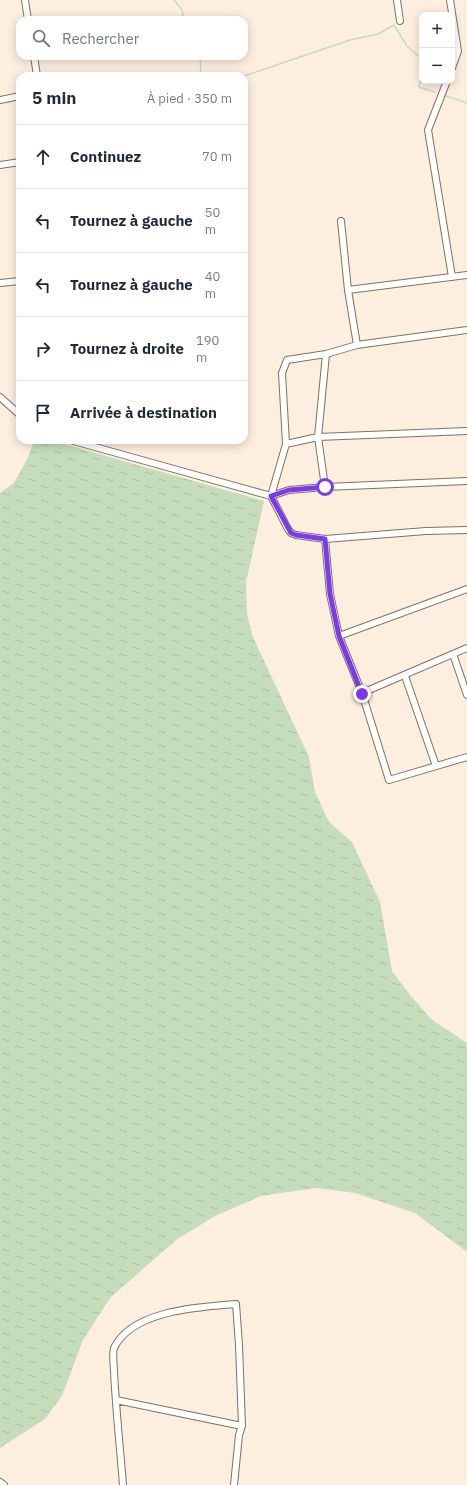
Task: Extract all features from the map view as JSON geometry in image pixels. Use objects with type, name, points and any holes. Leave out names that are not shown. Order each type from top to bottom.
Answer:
[{"type":"street","points":[[25,0],[27,16]]},
{"type":"street","points":[[397,0],[400,21]]},
{"type":"street","points":[[450,0],[458,51],[455,60]]},
{"type":"street","points":[[35,60],[36,72]]},
{"type":"street","points":[[446,84],[428,130],[452,277]]},
{"type":"street","points":[[0,100],[16,97]]},
{"type":"street","points":[[0,165],[16,163]]},
{"type":"street","points":[[340,221],[356,345]]},
{"type":"street","points":[[348,290],[467,275]]},
{"type":"street","points":[[0,283],[16,281]]},
{"type":"street","points":[[467,330],[356,345],[326,354],[287,360],[282,373],[286,444],[271,496],[291,533],[296,535],[325,539],[426,531],[467,530]]},
{"type":"street","points":[[325,487],[318,437],[326,354]]},
{"type":"street","points":[[0,397],[16,411]]},
{"type":"street","points":[[286,444],[318,437],[467,431]]},
{"type":"street","points":[[84,444],[271,496],[289,490],[325,487],[467,482]]},
{"type":"street","points":[[325,539],[330,594],[339,636],[362,694],[389,780],[467,757]]},
{"type":"street","points":[[339,636],[467,589]]},
{"type":"street","points":[[362,694],[467,648]]},
{"type":"street","points":[[453,654],[467,695]]},
{"type":"street","points":[[405,676],[436,766]]},
{"type":"street","points":[[123,1485],[116,1400],[114,1349],[120,1340],[133,1327],[149,1318],[189,1308],[236,1304],[240,1345],[242,1426],[239,1435],[234,1485]]},
{"type":"street","points":[[116,1400],[242,1426]]},
{"type":"street","points":[[0,1482],[4,1485]]},
{"type":"water","points":[[33,444],[64,444],[264,501],[246,582],[247,613],[252,635],[309,757],[315,792],[329,822],[352,842],[380,902],[392,971],[431,1019],[467,1043],[467,1252],[415,1213],[355,1193],[315,1188],[261,1196],[215,1216],[176,1240],[110,1298],[83,1340],[62,1396],[45,1419],[0,1448],[0,493],[14,483]]},
{"type":"waterway","points":[[174,0],[182,10],[183,16]]},
{"type":"waterway","points":[[248,75],[350,40],[378,34],[394,25],[407,46],[419,56]]},
{"type":"waterway","points":[[200,60],[201,72]]},
{"type":"waterway","points":[[420,84],[419,87],[435,92]]},
{"type":"waterway","points":[[446,96],[467,103]]},
{"type":"route","points":[[325,487],[289,490],[271,496],[291,533],[325,539],[330,594],[339,636],[362,694]]}]
